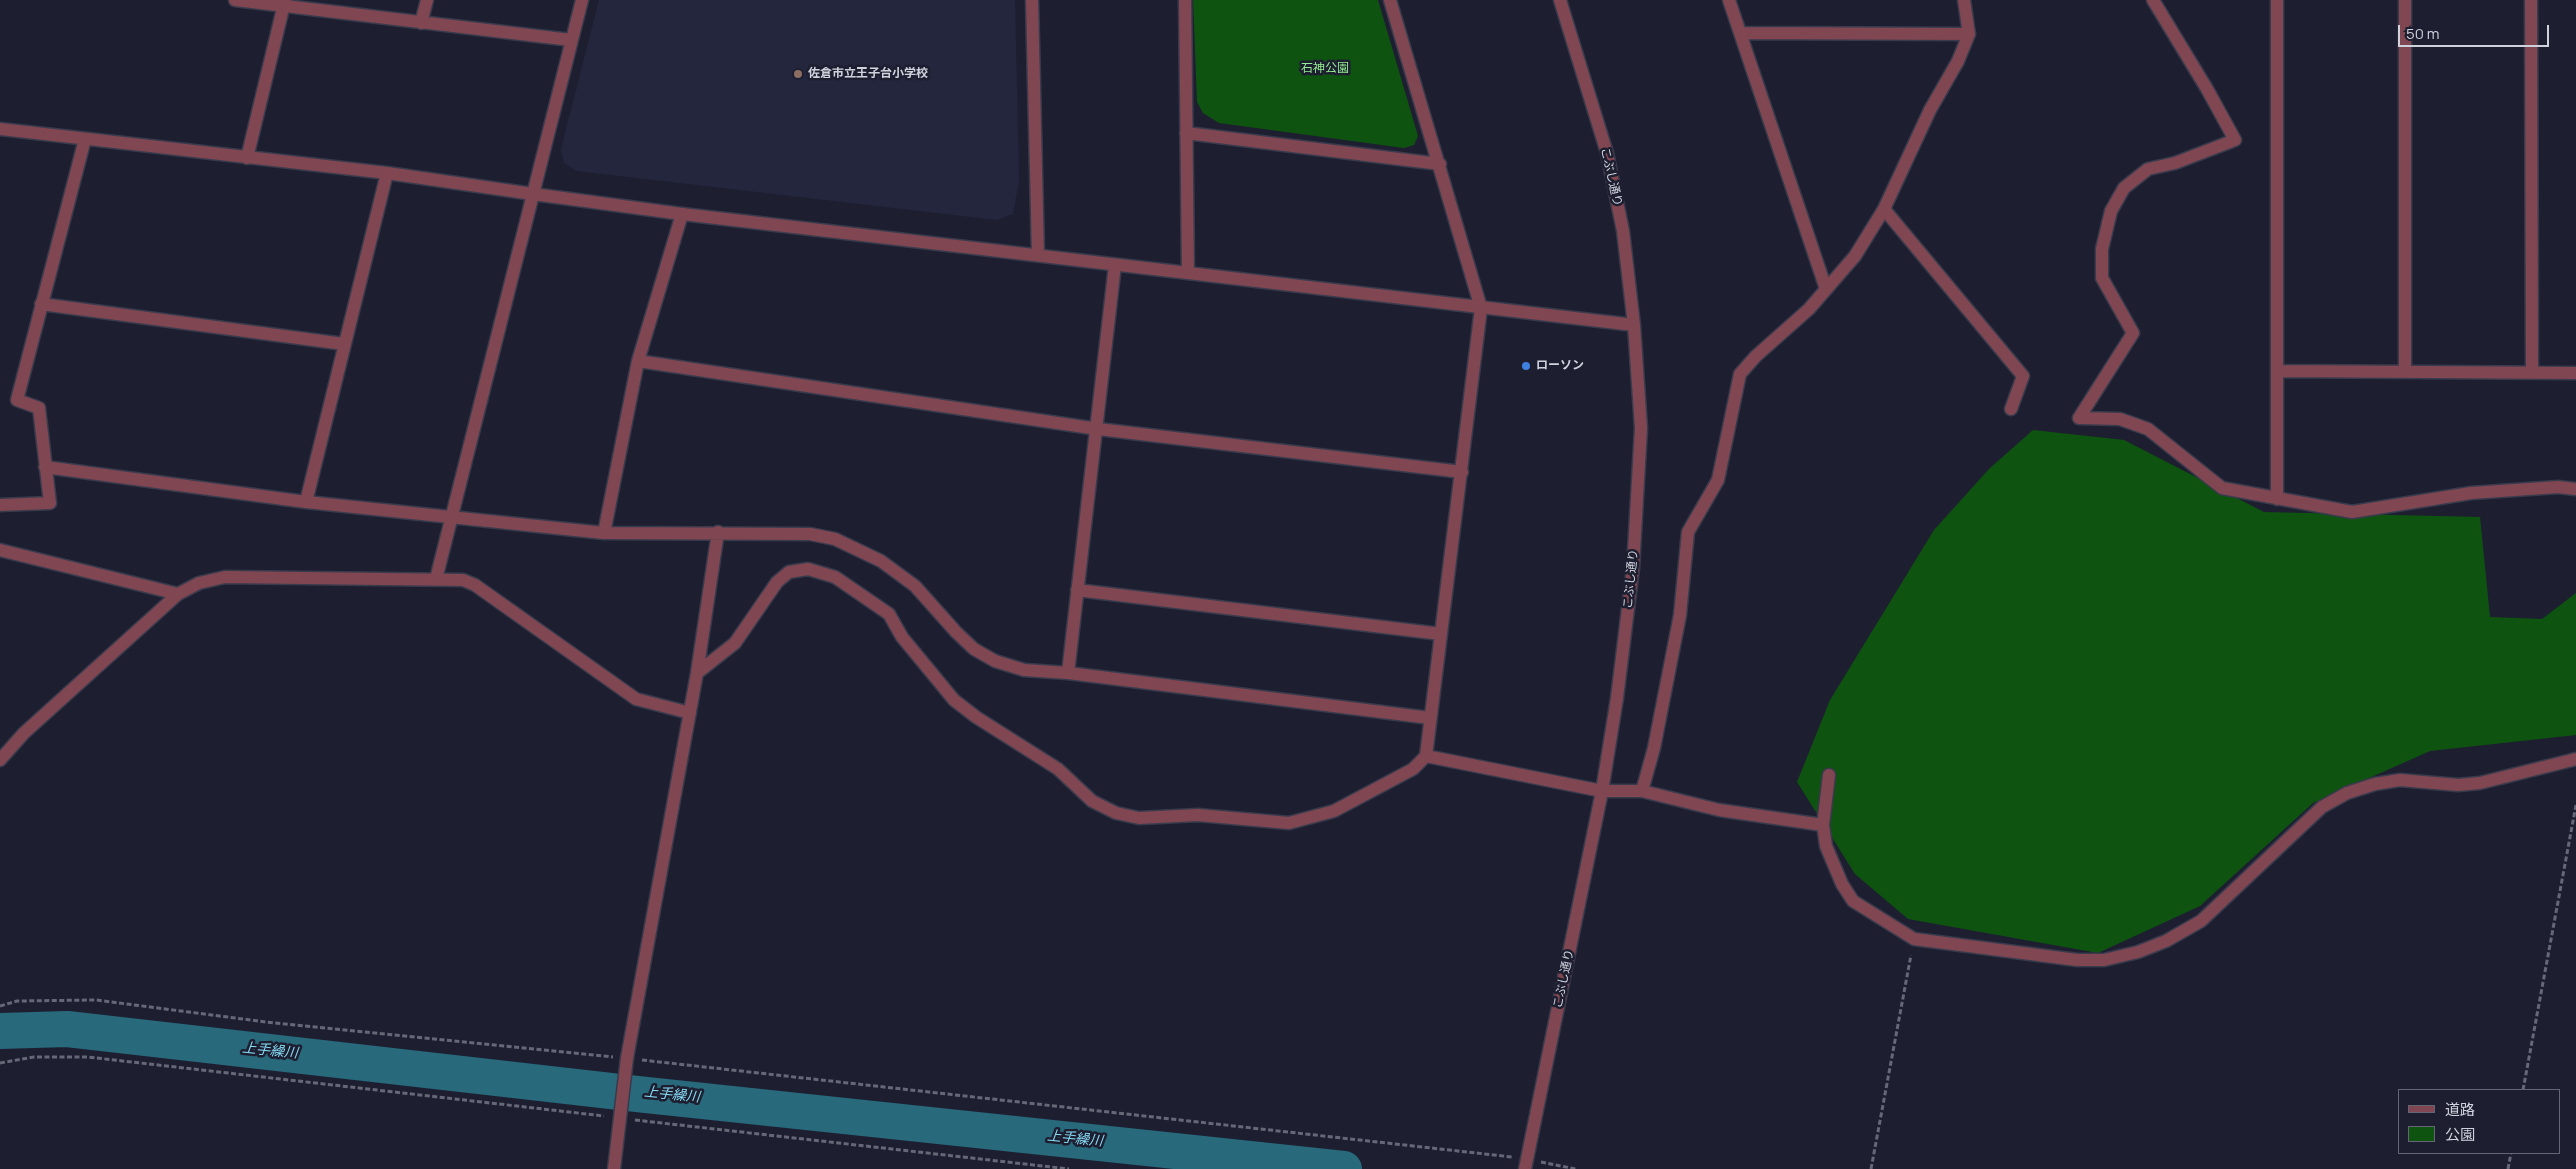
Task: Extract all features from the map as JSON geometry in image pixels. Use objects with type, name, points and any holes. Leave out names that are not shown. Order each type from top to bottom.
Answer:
[{"type":"street","points":[[234,0],[284,3],[421,23],[571,40]]},
{"type":"street","points":[[421,23],[427,0]]},
{"type":"street","points":[[436,579],[582,0]]},
{"type":"street","points":[[1032,0],[1038,254]]},
{"type":"street","points":[[1185,0],[1188,273]]},
{"type":"street","points":[[697,673],[735,643],[776,582],[789,572],[808,569],[835,577],[889,614],[902,637],[954,700],[976,717],[1058,769],[1092,801],[1116,813],[1139,818],[1198,815],[1288,823],[1334,811],[1413,769],[1426,756],[1481,308],[1390,0]]},
{"type":"street","name":"こぶし通り","points":[[1526,1164],[1602,791],[1617,698],[1634,568],[1641,428],[1634,325],[1623,231],[1606,153],[1560,0]]},
{"type":"street","points":[[1729,0],[1826,289]]},
{"type":"street","points":[[1642,791],[1654,748],[1680,615],[1688,532],[1718,480],[1740,374],[1756,356],[1810,309],[1854,256],[1884,209],[1930,110],[1958,61],[1969,34],[1964,0]]},
{"type":"street","points":[[2153,0],[2207,89],[2235,140],[2175,163],[2148,169],[2124,188],[2111,211],[2102,249],[2102,278],[2133,334],[2079,418],[2120,419],[2148,429],[2222,488],[2352,512],[2471,493],[2558,487],[2576,490]]},
{"type":"street","points":[[2277,0],[2277,499]]},
{"type":"street","points":[[2405,0],[2406,372]]},
{"type":"street","points":[[2531,0],[2532,372]]},
{"type":"street","points":[[247,158],[284,3]]},
{"type":"street","points":[[1741,33],[1969,34]]},
{"type":"street","points":[[0,129],[387,173],[682,214],[1634,325]]},
{"type":"street","points":[[1186,133],[1440,164]]},
{"type":"street","points":[[0,505],[50,503],[39,408],[17,400],[85,139]]},
{"type":"street","points":[[306,502],[387,173]]},
{"type":"street","points":[[1884,209],[2023,376],[2012,409]]},
{"type":"street","points":[[604,533],[638,361],[682,214]]},
{"type":"street","points":[[1068,673],[1098,428],[1115,265]]},
{"type":"street","points":[[41,304],[344,344]]},
{"type":"street","points":[[638,361],[1098,428],[1462,472]]},
{"type":"street","points":[[2278,371],[2576,373]]},
{"type":"street","points":[[45,467],[306,502],[604,533],[718,532],[810,534],[835,539],[881,561],[915,586],[956,632],[981,653],[994,661],[1024,670],[1068,673],[1430,718]]},
{"type":"street","points":[[614,1169],[627,1058],[697,673],[718,532]]},
{"type":"street","points":[[0,550],[178,594]]},
{"type":"street","points":[[0,760],[24,733],[178,594],[200,582],[225,577],[463,580],[475,585],[636,699],[690,713]]},
{"type":"street","points":[[1077,590],[1441,634]]},
{"type":"street","points":[[1426,756],[1602,791],[1642,791],[1719,810],[1822,825]]},
{"type":"street","points":[[1829,775],[1822,825],[1826,846],[1842,884],[1853,901],[1914,939],[2077,960],[2104,960],[2138,952],[2166,941],[2201,921],[2322,807],[2347,793],[2374,784],[2400,780],[2458,785],[2480,783],[2576,760]]},
{"type":"path","points":[[2523,1089],[2576,805]]},
{"type":"path","points":[[1871,1169],[1914,939]]},
{"type":"path","points":[[0,1006],[17,1001],[96,1000],[266,1022],[627,1058],[1576,1169]]},
{"type":"path","points":[[0,1063],[34,1057],[88,1057],[1069,1169]]},
{"type":"path","points":[[2508,1169],[2511,1154]]},
{"type":"shaded area","name":"佐倉市立王子台小学校","points":[[599,0],[1015,0],[1019,181],[1013,214],[997,220],[577,171],[564,163],[561,149]]},
{"type":"green space","name":"石神公園","points":[[1193,0],[1378,0],[1418,136],[1414,145],[1404,148],[1219,123],[1203,113],[1197,102]]},
{"type":"green space","points":[[2033,430],[2124,440],[2264,512],[2480,517],[2490,617],[2542,619],[2576,593],[2576,735],[2430,751],[2313,803],[2200,906],[2098,953],[1908,919],[1855,874],[1797,782],[1830,700],[1934,530],[1989,469]]},
{"type":"waterway","name":"上手繰川","points":[[0,1031],[67,1029],[637,1094],[1344,1169]]},
{"type":"place","name":"佐倉市立王子台小学校","points":[[798,74]]},
{"type":"place","name":"ローソン","points":[[1526,366]]}]
